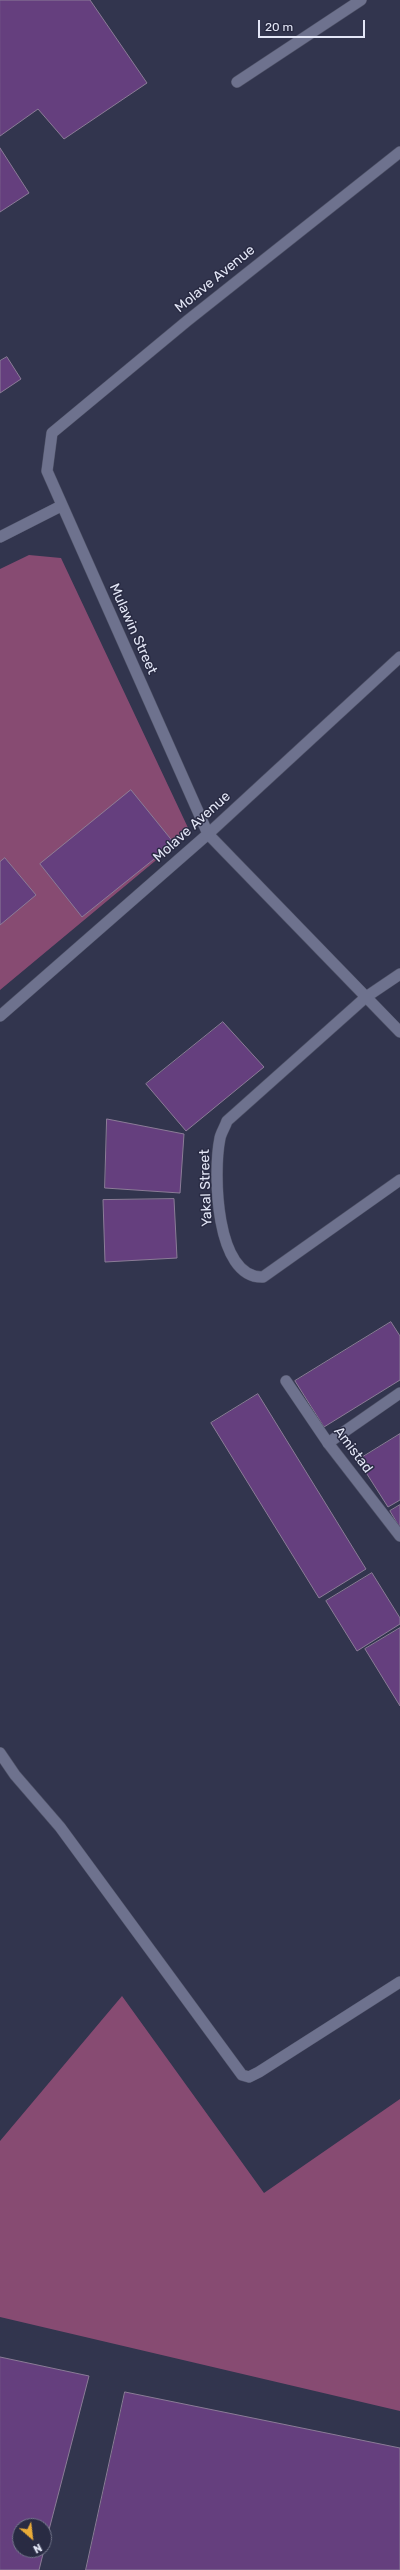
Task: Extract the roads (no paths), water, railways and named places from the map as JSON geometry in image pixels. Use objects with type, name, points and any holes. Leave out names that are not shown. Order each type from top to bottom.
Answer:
[{"type":"street","points":[[237,82],[362,0]]},
{"type":"street","name":"Molave Avenue","points":[[52,433],[187,321],[400,152]]},
{"type":"street","name":"Mulawin Street","points":[[52,433],[47,471],[61,506],[208,834]]},
{"type":"street","points":[[0,537],[61,506]]},
{"type":"street","name":"Molave Avenue","points":[[0,1016],[208,834],[400,657]]},
{"type":"street","points":[[208,834],[400,1032]]},
{"type":"street","name":"Yakal Street","points":[[400,974],[366,997],[227,1121],[220,1138],[218,1176],[221,1230],[238,1268],[253,1277],[263,1277],[400,1180]]},
{"type":"street","name":"Amistad","points":[[286,1381],[328,1442],[400,1536]]},
{"type":"street","points":[[328,1442],[400,1393]]},
{"type":"street","points":[[0,1753],[15,1775],[60,1827],[242,2075],[250,2077],[259,2072],[400,1982]]}]
